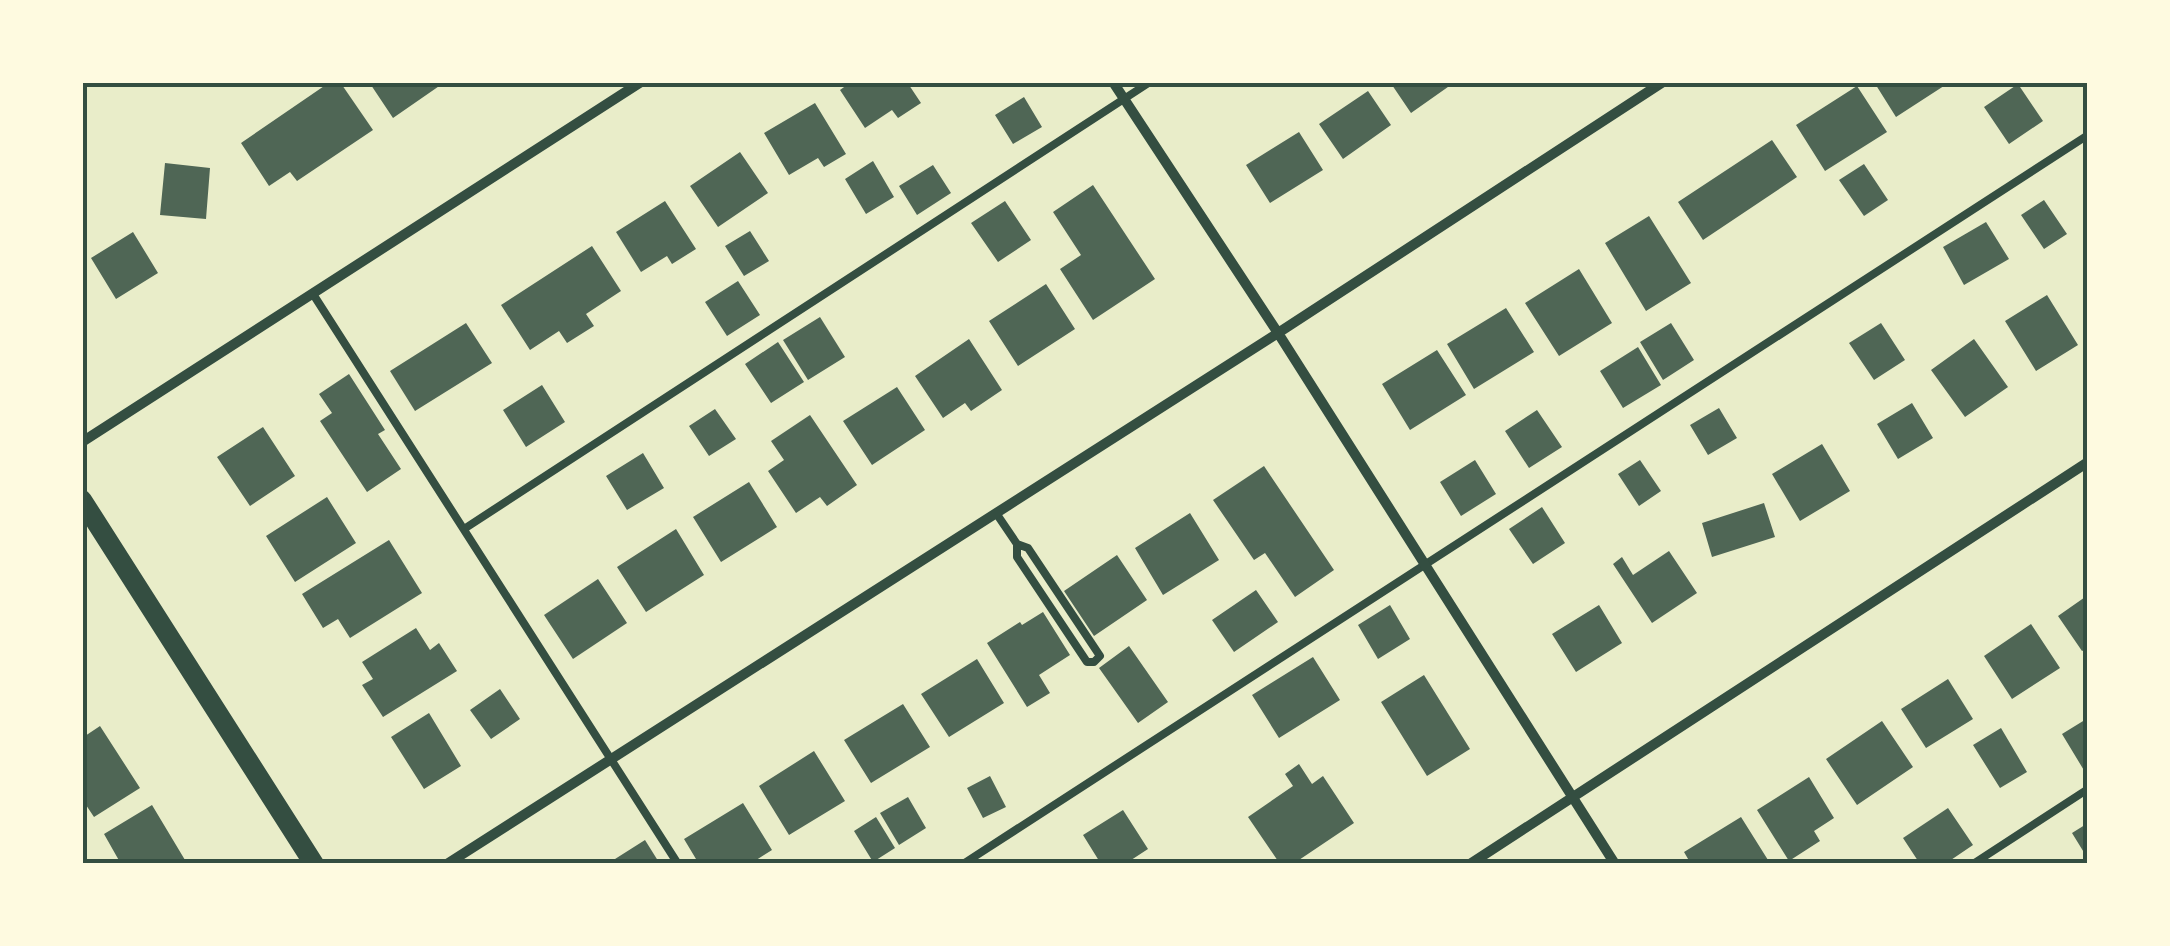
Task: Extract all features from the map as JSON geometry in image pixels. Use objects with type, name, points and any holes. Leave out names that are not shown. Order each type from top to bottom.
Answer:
[{"type":"main road","points":[[82,500],[314,864]]},
{"type":"street","points":[[82,442],[640,82]]},
{"type":"street","points":[[1114,82],[1615,864]]},
{"type":"street","points":[[447,864],[1278,333],[1662,82]]},
{"type":"street","points":[[1470,864],[2088,462]]},
{"type":"lane","points":[[464,528],[1150,82]]},
{"type":"lane","points":[[964,864],[2088,134]]},
{"type":"lane","points":[[313,294],[678,864]]},
{"type":"lane","points":[[996,514],[1017,544],[1017,558],[1086,662],[1094,662],[1100,656],[1028,548],[1017,544]]},
{"type":"lane","points":[[1973,864],[2088,789]]},
{"type":"building","points":[[330,82],[340,82],[373,130],[297,181],[290,172],[269,186],[241,143]]},
{"type":"building","points":[[369,82],[445,82],[393,118]]},
{"type":"building","points":[[851,82],[907,82],[921,103],[898,118],[892,110],[865,128],[840,90]]},
{"type":"building","points":[[1390,82],[1455,82],[1411,113]]},
{"type":"building","points":[[1874,82],[1950,82],[1896,117]]},
{"type":"building","points":[[2018,84],[2043,121],[2009,144],[1984,107]]},
{"type":"building","points":[[1857,86],[1887,132],[1825,171],[1796,125]]},
{"type":"building","points":[[1368,91],[1391,125],[1343,159],[1319,124]]},
{"type":"building","points":[[1024,97],[1042,127],[1013,144],[995,115]]},
{"type":"building","points":[[815,103],[846,154],[824,167],[818,158],[789,175],[764,133]]},
{"type":"building","points":[[1299,132],[1323,170],[1270,203],[1246,165]]},
{"type":"building","points":[[1772,140],[1797,177],[1703,240],[1678,202]]},
{"type":"building","points":[[740,152],[768,193],[718,227],[690,186]]},
{"type":"building","points":[[873,161],[894,197],[866,214],[845,179]]},
{"type":"building","points":[[165,163],[210,168],[206,219],[160,215]]},
{"type":"building","points":[[1864,164],[1888,200],[1864,216],[1839,180]]},
{"type":"building","points":[[933,165],[951,193],[917,215],[899,186]]},
{"type":"building","points":[[1093,185],[1155,279],[1093,320],[1060,269],[1081,255],[1053,212]]},
{"type":"building","points":[[2044,200],[2067,234],[2044,249],[2021,215]]},
{"type":"building","points":[[665,201],[696,249],[672,264],[667,256],[641,272],[616,232]]},
{"type":"building","points":[[1005,201],[1031,240],[998,262],[971,223]]},
{"type":"building","points":[[1649,216],[1691,283],[1646,311],[1605,243]]},
{"type":"building","points":[[1986,222],[2009,259],[1964,285],[1943,247]]},
{"type":"building","points":[[750,231],[769,261],[744,276],[725,246]]},
{"type":"building","points":[[133,232],[158,273],[116,299],[91,258]]},
{"type":"building","points":[[592,246],[621,291],[586,314],[594,326],[567,343],[559,331],[530,350],[501,305]]},
{"type":"building","points":[[1579,269],[1612,323],[1559,356],[1525,303]]},
{"type":"building","points":[[738,281],[760,315],[727,336],[705,302]]},
{"type":"building","points":[[1046,284],[1075,329],[1018,366],[989,321]]},
{"type":"building","points":[[2047,295],[2078,345],[2036,371],[2005,321]]},
{"type":"building","points":[[1506,308],[1534,352],[1474,389],[1447,344]]},
{"type":"building","points":[[820,317],[845,357],[808,380],[783,340]]},
{"type":"building","points":[[466,323],[492,363],[415,411],[390,371]]},
{"type":"building","points":[[1671,323],[1694,360],[1663,380],[1640,342]]},
{"type":"building","points":[[1881,323],[1905,360],[1874,380],[1849,343]]},
{"type":"building","points":[[969,339],[1002,390],[971,411],[965,403],[943,418],[915,376]]},
{"type":"building","points":[[1974,339],[2008,387],[1965,417],[1931,370]]},
{"type":"building","points":[[778,342],[804,382],[771,403],[745,364]]},
{"type":"building","points":[[1638,347],[1661,385],[1623,408],[1600,371]]},
{"type":"building","points":[[1437,350],[1466,395],[1410,430],[1382,384]]},
{"type":"building","points":[[349,374],[385,430],[378,434],[401,469],[367,492],[320,421],[332,413],[319,394]]},
{"type":"building","points":[[542,385],[565,422],[526,447],[503,410]]},
{"type":"building","points":[[897,387],[925,430],[872,465],[843,421]]},
{"type":"building","points":[[1912,403],[1933,438],[1898,459],[1877,424]]},
{"type":"building","points":[[1719,408],[1737,438],[1708,455],[1690,425]]},
{"type":"building","points":[[715,409],[736,439],[709,456],[689,426]]},
{"type":"building","points":[[1537,410],[1562,447],[1529,468],[1505,431]]},
{"type":"building","points":[[810,415],[857,485],[827,506],[820,497],[796,513],[768,471],[784,460],[771,441]]},
{"type":"building","points":[[263,427],[295,476],[250,506],[217,457]]},
{"type":"building","points":[[1822,444],[1850,491],[1800,521],[1772,474]]},
{"type":"building","points":[[643,453],[664,488],[627,510],[606,476]]},
{"type":"building","points":[[1475,460],[1496,494],[1461,516],[1440,482]]},
{"type":"building","points":[[1640,460],[1661,491],[1639,506],[1618,474]]},
{"type":"building","points":[[1264,466],[1334,570],[1295,597],[1265,553],[1254,560],[1213,500]]},
{"type":"building","points":[[749,482],[777,527],[721,562],[693,517]]},
{"type":"building","points":[[327,497],[356,543],[295,582],[266,536]]},
{"type":"building","points":[[1764,503],[1775,537],[1712,557],[1702,523]]},
{"type":"building","points":[[1542,507],[1565,543],[1533,564],[1509,529]]},
{"type":"building","points":[[1190,513],[1219,560],[1163,595],[1135,548]]},
{"type":"building","points":[[676,529],[704,575],[646,612],[617,567]]},
{"type":"building","points":[[389,540],[422,593],[350,638],[338,619],[323,628],[302,594]]},
{"type":"building","points":[[1669,551],[1697,593],[1652,623],[1613,564],[1622,557],[1633,575]]},
{"type":"building","points":[[1117,555],[1147,600],[1094,636],[1064,591]]},
{"type":"building","points":[[598,579],[627,623],[573,659],[544,615]]},
{"type":"building","points":[[1256,590],[1278,622],[1234,652],[1212,620]]},
{"type":"building","points":[[2088,595],[2088,648],[2082,651],[2058,616]]},
{"type":"building","points":[[1390,605],[1410,639],[1378,659],[1358,625]]},
{"type":"building","points":[[1599,605],[1622,643],[1576,672],[1552,634]]},
{"type":"building","points":[[1043,612],[1070,655],[1039,675],[1050,693],[1027,707],[987,643]]},
{"type":"building","points":[[2031,624],[2060,668],[2012,699],[1984,656]]},
{"type":"building","points":[[416,628],[430,650],[439,643],[457,671],[383,717],[362,685],[373,679],[362,662]]},
{"type":"building","points":[[1129,646],[1168,702],[1138,723],[1099,668]]},
{"type":"building","points":[[1313,657],[1340,700],[1279,738],[1252,695]]},
{"type":"building","points":[[977,659],[1004,703],[949,737],[921,694]]},
{"type":"building","points":[[1424,675],[1470,749],[1427,776],[1381,702]]},
{"type":"building","points":[[1948,679],[1973,719],[1926,748],[1901,709]]},
{"type":"building","points":[[500,689],[520,719],[491,739],[470,710]]},
{"type":"building","points":[[903,704],[930,747],[871,783],[844,740]]},
{"type":"building","points":[[429,713],[461,766],[424,789],[391,737]]},
{"type":"building","points":[[2088,718],[2088,771],[2085,772],[2062,734]]},
{"type":"building","points":[[1882,721],[1913,767],[1857,805],[1826,759]]},
{"type":"building","points":[[100,726],[140,788],[94,817],[82,799],[82,738]]},
{"type":"building","points":[[2001,728],[2027,772],[2000,788],[1973,745]]},
{"type":"building","points":[[814,751],[845,801],[789,835],[759,786]]},
{"type":"building","points":[[1299,764],[1312,784],[1323,776],[1354,823],[1293,864],[1280,864],[1248,817],[1293,786],[1285,774]]},
{"type":"building","points":[[990,776],[1006,807],[983,818],[967,788]]},
{"type":"building","points":[[1809,777],[1834,818],[1814,831],[1820,841],[1789,861],[1757,810]]},
{"type":"building","points":[[908,797],[926,828],[899,845],[880,813]]},
{"type":"building","points":[[743,803],[772,850],[750,864],[699,864],[684,839]]},
{"type":"building","points":[[152,805],[185,860],[180,864],[121,864],[104,834]]},
{"type":"building","points":[[1948,808],[1973,845],[1945,864],[1920,864],[1903,838]]},
{"type":"building","points":[[1123,810],[1148,849],[1125,864],[1101,864],[1083,835]]},
{"type":"building","points":[[876,817],[895,848],[873,862],[854,831]]},
{"type":"building","points":[[1741,817],[1768,860],[1763,864],[1691,864],[1684,852]]},
{"type":"building","points":[[2088,823],[2088,859],[2072,833]]},
{"type":"building","points":[[645,840],[660,864],[617,864],[615,859]]}]
